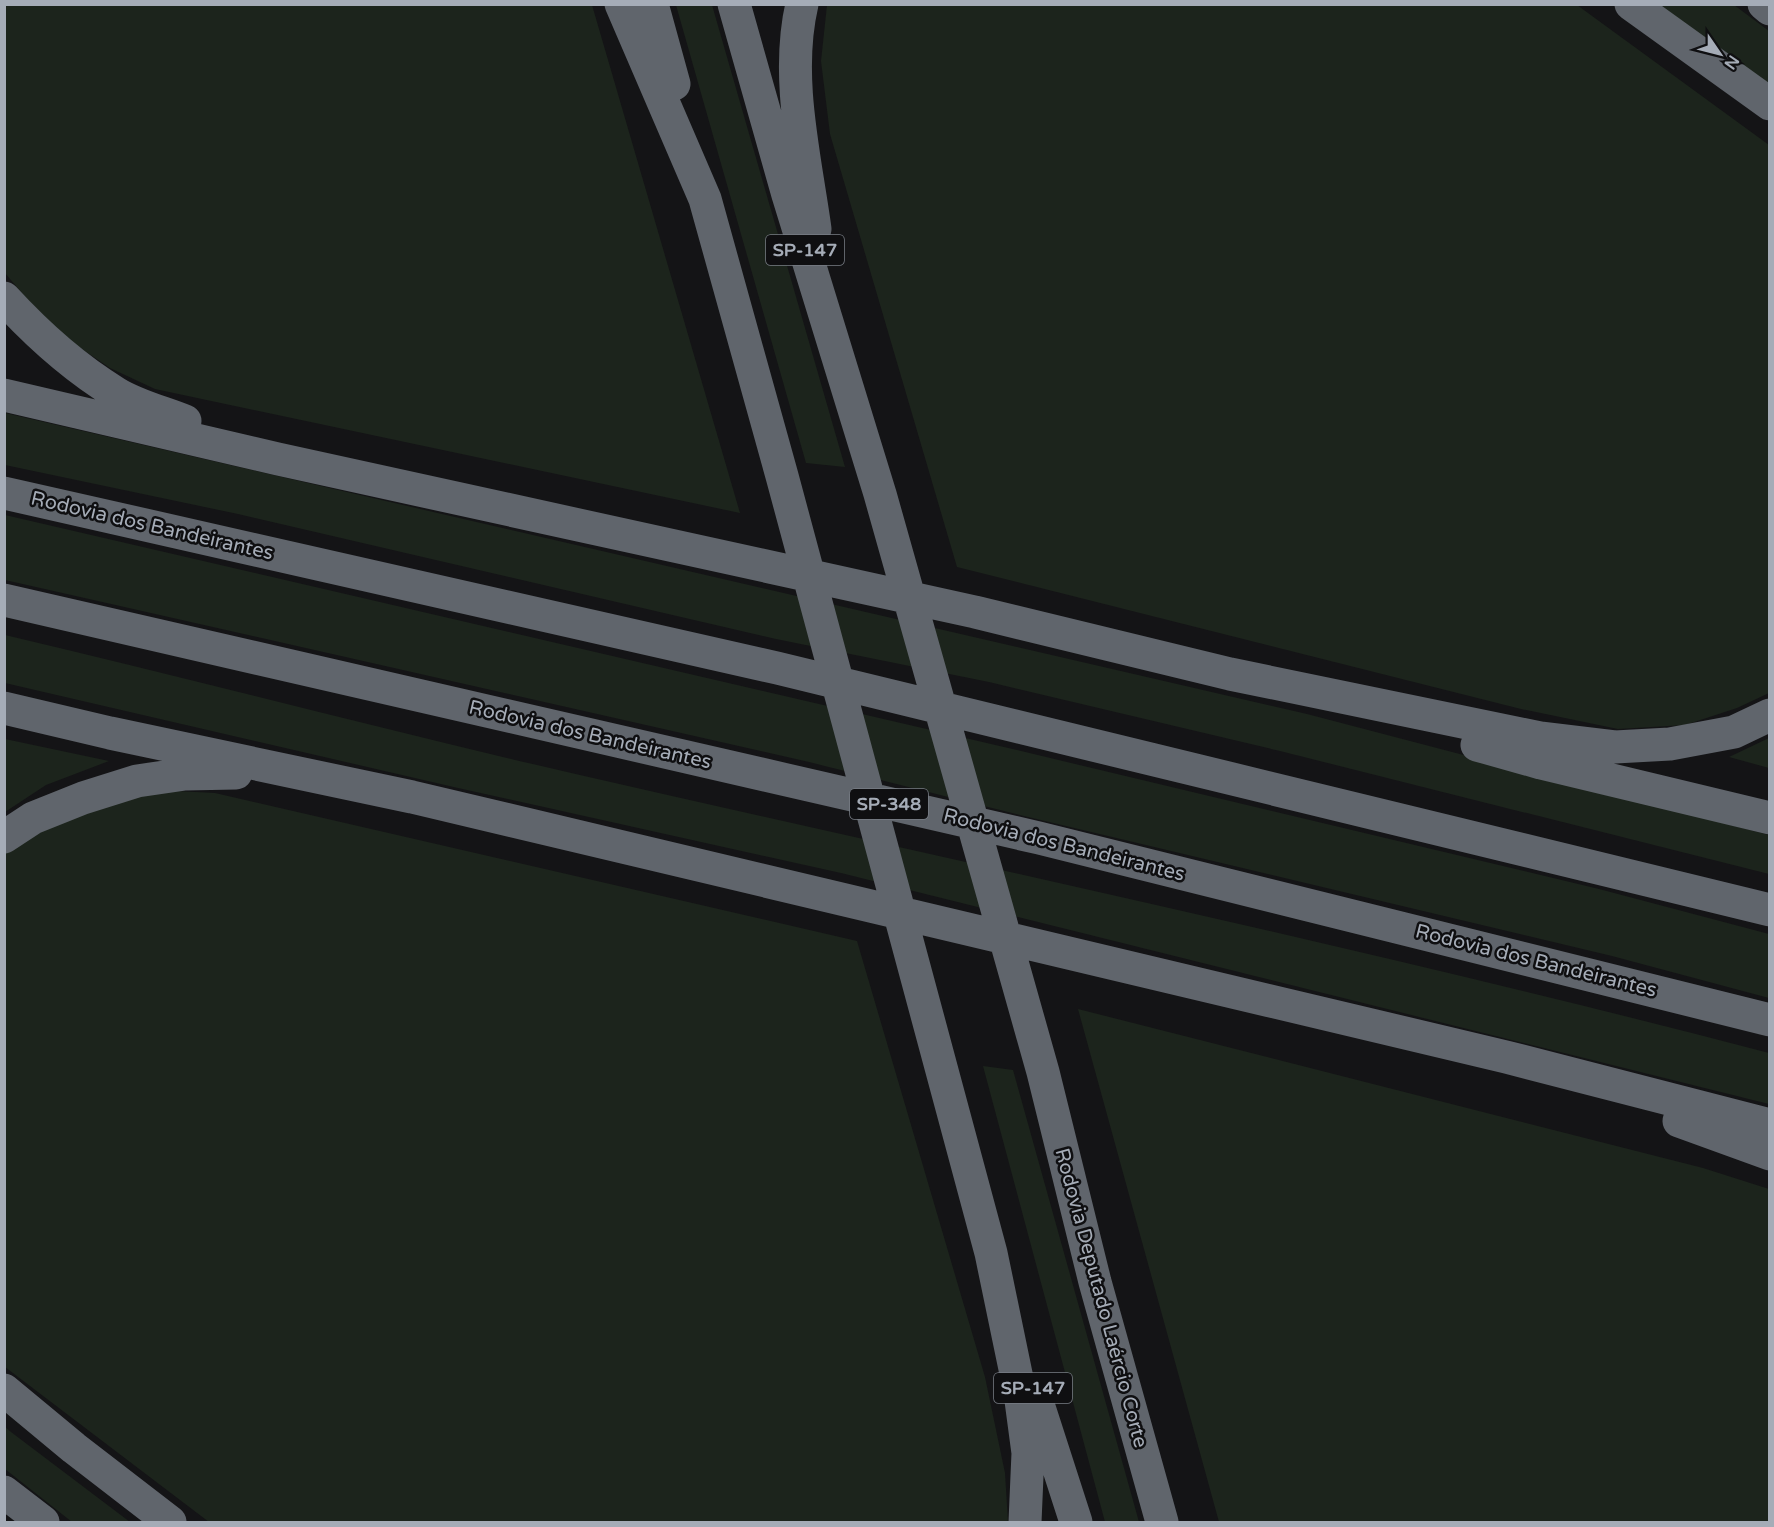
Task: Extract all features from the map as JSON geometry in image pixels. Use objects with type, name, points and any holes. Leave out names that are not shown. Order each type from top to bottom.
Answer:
[{"type":"highway","points":[[621,4],[705,199]]},
{"type":"highway","name":"SP-147","points":[[652,4],[782,476],[991,1253],[1076,1522]]},
{"type":"highway","name":"SP-147","points":[[734,4],[788,195],[828,323]]},
{"type":"highway","points":[[802,4],[797,28],[795,82],[828,323]]},
{"type":"highway","points":[[1631,4],[1770,104]]},
{"type":"highway","points":[[1764,4],[1770,9]]},
{"type":"highway","points":[[4,298],[25,322],[59,352],[118,394],[278,459]]},
{"type":"highway","name":"Rodovia Deputado Laércio Corte","points":[[828,323],[880,494],[1043,1072],[1095,1282],[1162,1522]]},
{"type":"highway","points":[[4,395],[278,459],[975,612],[1230,674],[1540,738],[1615,747],[1670,744],[1734,732],[1770,714]]},
{"type":"highway","name":"Rodovia dos Bandeirantes","points":[[4,493],[788,671],[1770,910]]},
{"type":"highway","name":"Rodovia dos Bandeirantes","points":[[4,600],[1039,838],[1770,1020]]},
{"type":"highway","points":[[1230,674],[1541,763],[1770,818]]},
{"type":"highway","points":[[4,708],[110,733],[412,797],[1506,1057],[1770,1125]]},
{"type":"highway","points":[[4,837],[33,818],[83,798],[137,781],[185,774],[236,773],[412,797]]},
{"type":"highway","points":[[1506,1057],[1770,1154]]},
{"type":"highway","points":[[991,1253],[1022,1403],[1028,1454],[1025,1522]]},
{"type":"highway","points":[[1095,1282],[1184,1522]]},
{"type":"highway","points":[[4,1390],[74,1448],[170,1522]]},
{"type":"highway","points":[[4,1492],[43,1522]]},
{"type":"shaded area","points":[[4,5],[592,5],[740,513],[155,389],[110,368],[73,343],[38,312],[5,273]]},
{"type":"shaded area","points":[[676,5],[712,5],[845,467],[806,463]]},
{"type":"shaded area","points":[[827,5],[1577,5],[1769,145],[1769,693],[1737,708],[1685,725],[1618,729],[1521,709],[957,567],[830,134],[821,61]]},
{"type":"shaded area","points":[[1655,5],[1734,5],[1769,31],[1769,90]]},
{"type":"shaded area","points":[[5,413],[1307,714],[1769,835],[1769,874],[1280,751],[989,682],[776,639],[238,514],[5,465]]},
{"type":"shaded area","points":[[5,515],[1004,747],[1599,889],[1769,934],[1769,998],[1612,956],[1024,816],[809,762],[5,580]]},
{"type":"shaded area","points":[[5,635],[508,758],[1176,909],[1473,979],[1769,1053],[1769,1104],[841,873],[458,788],[5,683]]},
{"type":"shaded area","points":[[1769,738],[1769,768],[1729,757]]},
{"type":"shaded area","points":[[5,739],[109,761],[46,785],[5,812]]},
{"type":"shaded area","points":[[176,791],[215,793],[857,941],[985,1377],[1005,1473],[1008,1522],[209,1522],[5,1367],[4,854],[72,814],[121,798]]},
{"type":"shaded area","points":[[1078,1009],[1703,1168],[1769,1189],[1769,1522],[1219,1522]]},
{"type":"shaded area","points":[[983,1066],[1013,1070],[1139,1522],[1105,1522]]},
{"type":"shaded area","points":[[4,1426],[130,1522],[72,1522],[5,1469]]}]
